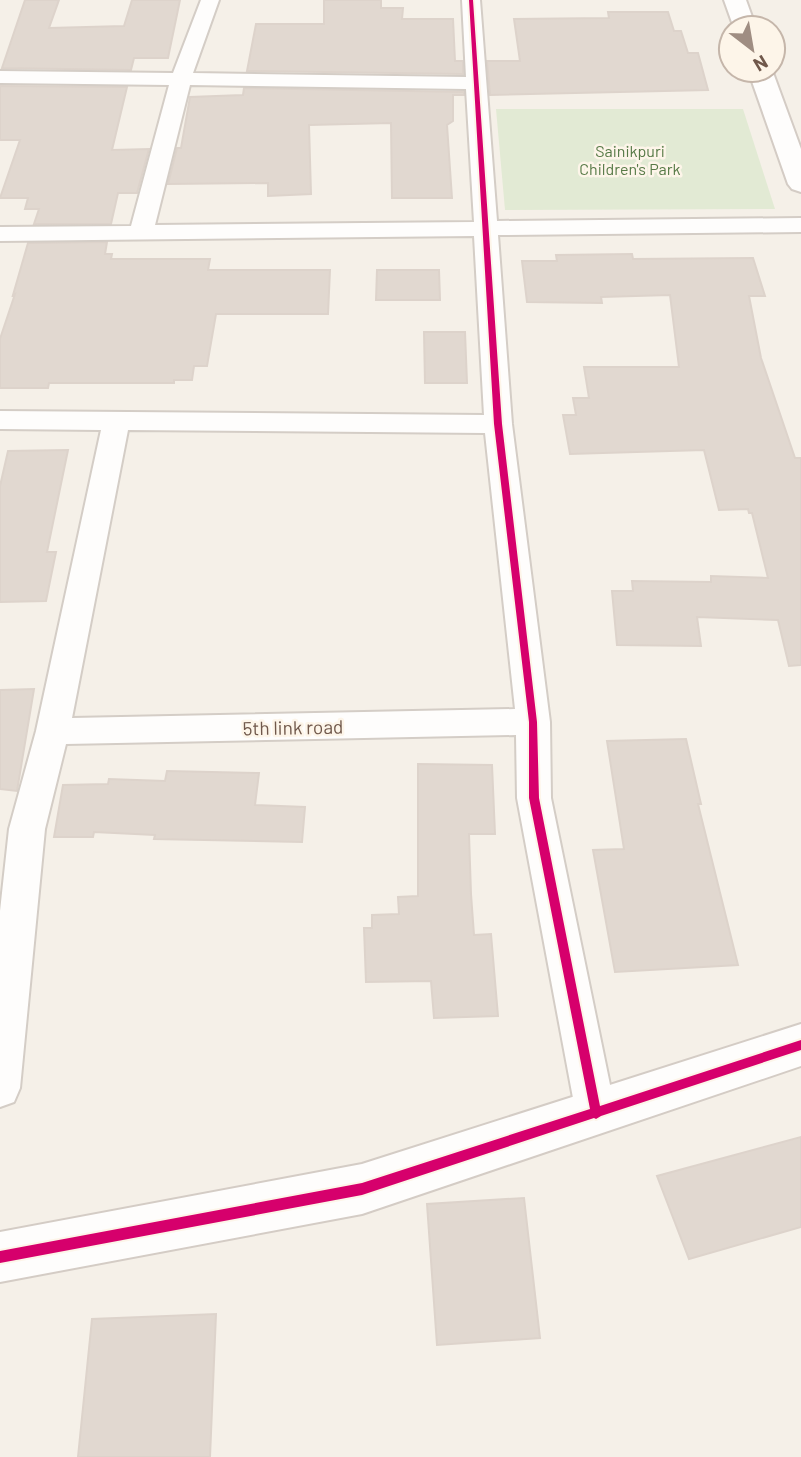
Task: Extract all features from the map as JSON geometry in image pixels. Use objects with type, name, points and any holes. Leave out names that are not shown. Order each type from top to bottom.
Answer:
[{"type":"street","points":[[141,233],[181,79],[210,0]]},
{"type":"street","points":[[471,0],[474,82],[498,424],[533,722],[534,798],[596,1114]]},
{"type":"street","points":[[0,77],[474,82]]},
{"type":"street","points":[[765,84],[801,184]]},
{"type":"street","points":[[0,234],[801,225]]},
{"type":"street","points":[[0,420],[498,424]]},
{"type":"street","points":[[0,1088],[27,829],[53,731],[116,422]]},
{"type":"street","name":"5th link road","points":[[53,731],[533,722]]},
{"type":"street","points":[[0,1257],[362,1189],[801,1045]]},
{"type":"green space","name":"Sainikpuri Children's Park","points":[[496,109],[743,109],[775,209],[505,210]]},
{"type":"building","points":[[25,0],[59,0],[49,28],[124,26],[132,0],[180,0],[168,58],[134,58],[131,70],[2,68]]},
{"type":"building","points":[[324,0],[381,0],[381,8],[403,8],[402,19],[453,19],[455,61],[463,61],[463,74],[247,71],[256,24],[324,24]]},
{"type":"building","points":[[608,12],[668,12],[674,31],[681,31],[688,53],[698,53],[708,90],[490,95],[487,61],[520,61],[514,19],[609,18]]},
{"type":"building","points":[[0,86],[127,87],[112,150],[149,149],[137,193],[118,193],[111,224],[34,224],[39,209],[25,209],[28,198],[0,198],[20,140],[0,140]]},
{"type":"building","points":[[244,88],[464,92],[464,95],[453,95],[453,121],[447,125],[452,198],[392,198],[391,123],[309,125],[311,194],[268,196],[268,183],[168,184],[177,148],[181,148],[190,97],[243,95]]},
{"type":"building","points":[[107,242],[105,254],[112,254],[111,259],[210,259],[208,270],[330,270],[328,314],[216,314],[207,366],[194,366],[192,380],[174,380],[174,383],[49,383],[48,388],[0,388],[0,339],[28,243]]},
{"type":"building","points":[[632,254],[633,259],[753,258],[765,296],[749,296],[761,358],[795,458],[801,458],[801,665],[789,666],[778,620],[697,617],[701,646],[617,645],[612,591],[633,591],[632,581],[711,582],[711,576],[768,578],[752,513],[749,513],[748,509],[719,510],[704,450],[570,454],[563,415],[576,415],[573,398],[589,398],[584,367],[679,367],[670,295],[601,297],[602,303],[527,302],[522,261],[557,261],[556,255]]},
{"type":"building","points":[[377,270],[439,270],[440,300],[376,300]]},
{"type":"building","points":[[424,332],[465,332],[467,383],[425,383]]},
{"type":"building","points":[[68,450],[47,552],[56,552],[46,601],[0,602],[0,486],[8,451]]},
{"type":"building","points":[[34,689],[17,791],[0,789],[0,690]]},
{"type":"building","points":[[686,739],[701,804],[698,804],[738,965],[615,972],[593,850],[624,849],[607,741]]},
{"type":"building","points":[[418,764],[492,765],[495,834],[469,834],[474,935],[491,934],[498,1016],[434,1018],[431,981],[366,982],[364,928],[372,928],[372,915],[399,914],[398,897],[418,896]]},
{"type":"building","points":[[167,771],[259,773],[255,805],[305,807],[302,842],[154,839],[155,835],[94,832],[93,837],[54,837],[63,785],[108,784],[109,779],[165,781]]},
{"type":"building","points":[[801,1137],[801,1227],[689,1259],[657,1176]]},
{"type":"building","points":[[524,1198],[540,1338],[437,1345],[427,1204]]},
{"type":"building","points":[[216,1314],[210,1457],[78,1457],[92,1319]]},
{"type":"cycle path","points":[[471,0],[498,424],[533,722],[534,798],[596,1114]]},
{"type":"cycle path","points":[[0,1257],[362,1189],[801,1045]]}]
